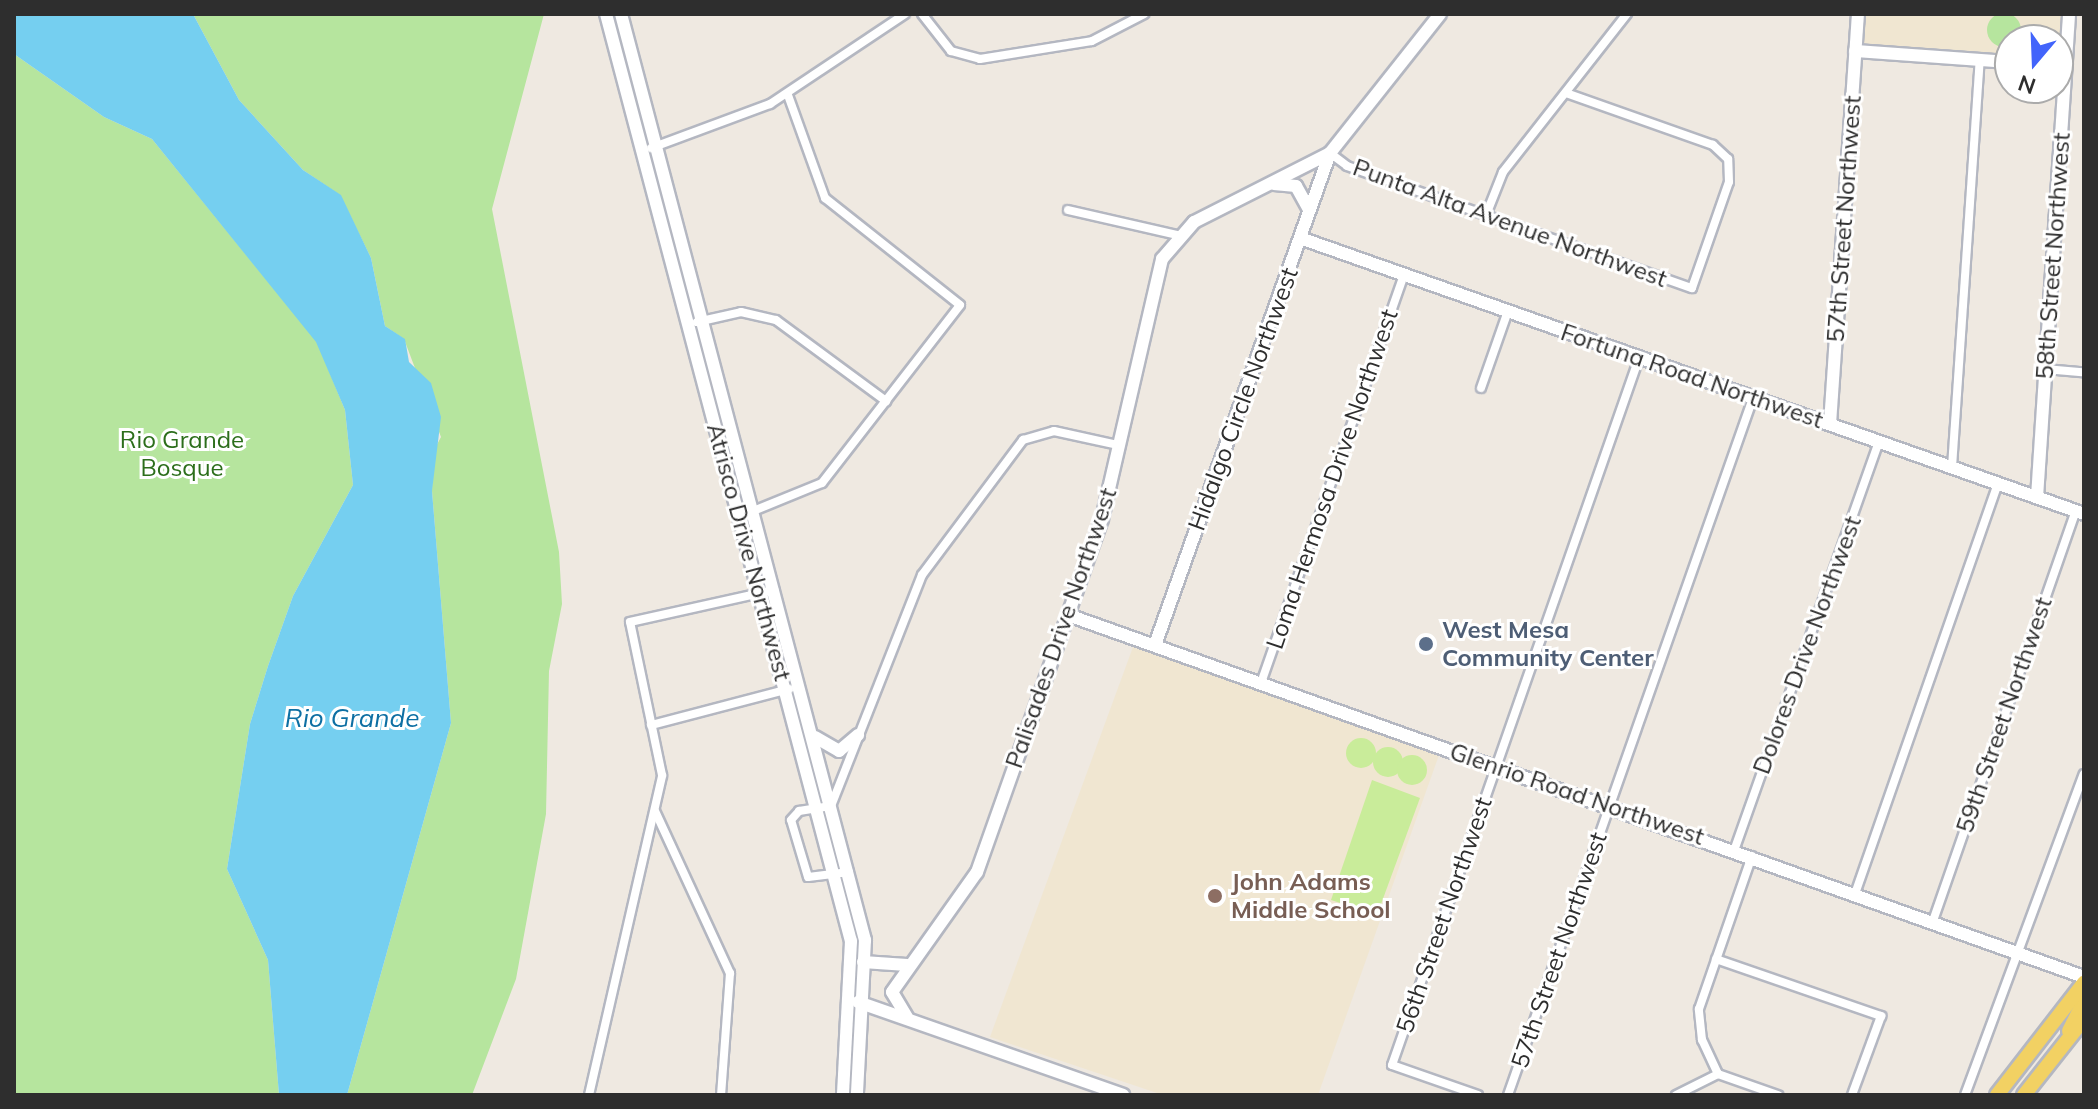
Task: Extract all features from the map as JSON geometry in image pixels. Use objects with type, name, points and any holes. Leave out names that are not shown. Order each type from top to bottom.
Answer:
[{"type":"main road","points":[[1997,1095],[2084,980]]},
{"type":"main road","points":[[2068,1039],[2084,1002]]},
{"type":"main road","points":[[2024,1095],[2084,1019]]},
{"type":"street","name":"Atrisco Drive Northwest","points":[[606,14],[688,324],[774,590],[831,806],[861,962],[865,1003],[857,1095]]},
{"type":"street","name":"Atrisco Drive Northwest","points":[[621,14],[703,321],[747,514],[760,594],[816,805],[842,874]]},
{"type":"street","points":[[642,150],[788,95],[905,14]]},
{"type":"street","points":[[922,14],[951,51],[980,59],[1092,41],[1144,14]]},
{"type":"street","points":[[1068,210],[1177,235],[1330,153],[1440,14]]},
{"type":"street","points":[[1486,215],[1503,172],[1627,14]]},
{"type":"street","name":"57th Street Northwest","points":[[1830,424],[1858,14]]},
{"type":"street","points":[[1855,51],[1994,61]]},
{"type":"street","points":[[1952,467],[1980,60]]},
{"type":"street","name":"Punta Alta Avenue Northwest","points":[[1330,153],[1347,166],[1692,288],[1729,182],[1728,159],[1713,145],[1566,93]]},
{"type":"street","points":[[747,514],[822,483],[960,305],[825,198],[788,95]]},
{"type":"street","name":"58th Street Northwest","points":[[2037,497],[2060,104]]},
{"type":"street","name":"Hidalgo Circle Northwest","points":[[1155,645],[1330,153]]},
{"type":"street","points":[[1270,184],[1296,186],[1310,210]]},
{"type":"street","name":"Palisades Drive Northwest","points":[[907,965],[977,872],[1068,615],[1118,445],[1156,276],[1177,235]]},
{"type":"street","name":"Fortuna Road Northwest","points":[[1300,238],[2080,513]]},
{"type":"street","name":"Loma Hermosa Drive Northwest","points":[[1261,683],[1404,275]]},
{"type":"street","points":[[1481,388],[1508,311]]},
{"type":"street","points":[[688,324],[741,312],[776,320],[886,401]]},
{"type":"street","name":"56th Street Northwest","points":[[1478,1095],[1392,1065],[1639,358]]},
{"type":"street","points":[[2046,369],[2084,372]]},
{"type":"street","name":"57th Street Northwest","points":[[1508,1095],[1753,398]]},
{"type":"street","points":[[842,874],[813,879],[801,868],[791,820],[816,805],[831,806],[908,598],[1019,444],[1054,431],[1118,445]]},
{"type":"street","name":"Dolores Drive Northwest","points":[[1735,848],[1879,442]]},
{"type":"street","points":[[1856,891],[1998,484]]},
{"type":"street","name":"59th Street Northwest","points":[[1934,918],[2080,513]]},
{"type":"street","points":[[589,1095],[662,775],[630,622],[774,590]]},
{"type":"street","name":"Glenrio Road Northwest","points":[[1068,615],[1934,918],[2023,950],[2084,980]]},
{"type":"street","points":[[651,725],[800,686]]},
{"type":"street","points":[[813,733],[834,752],[858,735]]},
{"type":"street","points":[[1965,1095],[2023,950],[2084,774]]},
{"type":"street","points":[[654,810],[730,973],[721,1095]]},
{"type":"street","points":[[1718,1074],[1698,1025],[1716,959],[1752,855]]},
{"type":"street","points":[[1716,959],[1881,1016],[1852,1095]]},
{"type":"street","name":"Atrisco Drive Northwest","points":[[843,1095],[851,1001],[861,962]]},
{"type":"street","points":[[861,962],[907,965],[892,992],[907,1017]]},
{"type":"street","points":[[851,1001],[907,1017],[1091,1090],[1123,1095]]},
{"type":"street","points":[[1676,1095],[1718,1074],[1778,1095]]},
{"type":"shaded area","points":[[1863,14],[2062,14],[2061,24],[1994,24],[1994,56],[1861,46]]},
{"type":"shaded area","name":"John Adams Middle School","points":[[1133,647],[1439,755],[1318,1095],[1163,1095],[990,1037]]},
{"type":"green space","points":[[2004,13],[2016,18],[2020,24],[1994,24],[1994,43],[1992,42],[1987,30],[1992,18]]},
{"type":"green space","points":[[193,14],[544,14],[492,209],[559,552],[562,604],[549,671],[546,814],[516,979],[472,1095],[347,1095],[451,723],[432,491],[433,452],[441,437],[404,339],[385,326],[371,258],[340,195],[303,170],[239,100]]},
{"type":"green space","name":"Rio Grande Bosque","points":[[14,54],[104,117],[152,139],[317,342],[345,410],[353,485],[293,596],[268,666],[250,724],[227,869],[268,960],[279,1095],[14,1095]]},
{"type":"green space","points":[[1361,738],[1371,743],[1376,753],[1371,763],[1361,768],[1351,763],[1346,753],[1351,743]]},
{"type":"green space","points":[[1388,747],[1394,748],[1402,756],[1402,768],[1394,776],[1388,777],[1382,776],[1374,768],[1373,762],[1374,756],[1382,748]]},
{"type":"green space","points":[[1412,755],[1423,759],[1427,770],[1423,781],[1412,785],[1401,781],[1397,770],[1401,759]]},
{"type":"green space","points":[[1372,780],[1420,798],[1377,915],[1331,900]]},
{"type":"water","name":"Rio Grande","points":[[14,14],[193,14],[239,100],[303,170],[341,195],[371,258],[385,326],[405,339],[409,362],[431,383],[441,417],[432,491],[451,723],[347,1095],[279,1095],[268,960],[227,869],[250,724],[268,666],[293,596],[353,485],[345,410],[316,342],[152,139],[104,117],[14,54]]},
{"type":"place","name":"West Mesa Community Center","points":[[1426,644]]},
{"type":"place","name":"John Adams Middle School","points":[[1215,896]]}]
